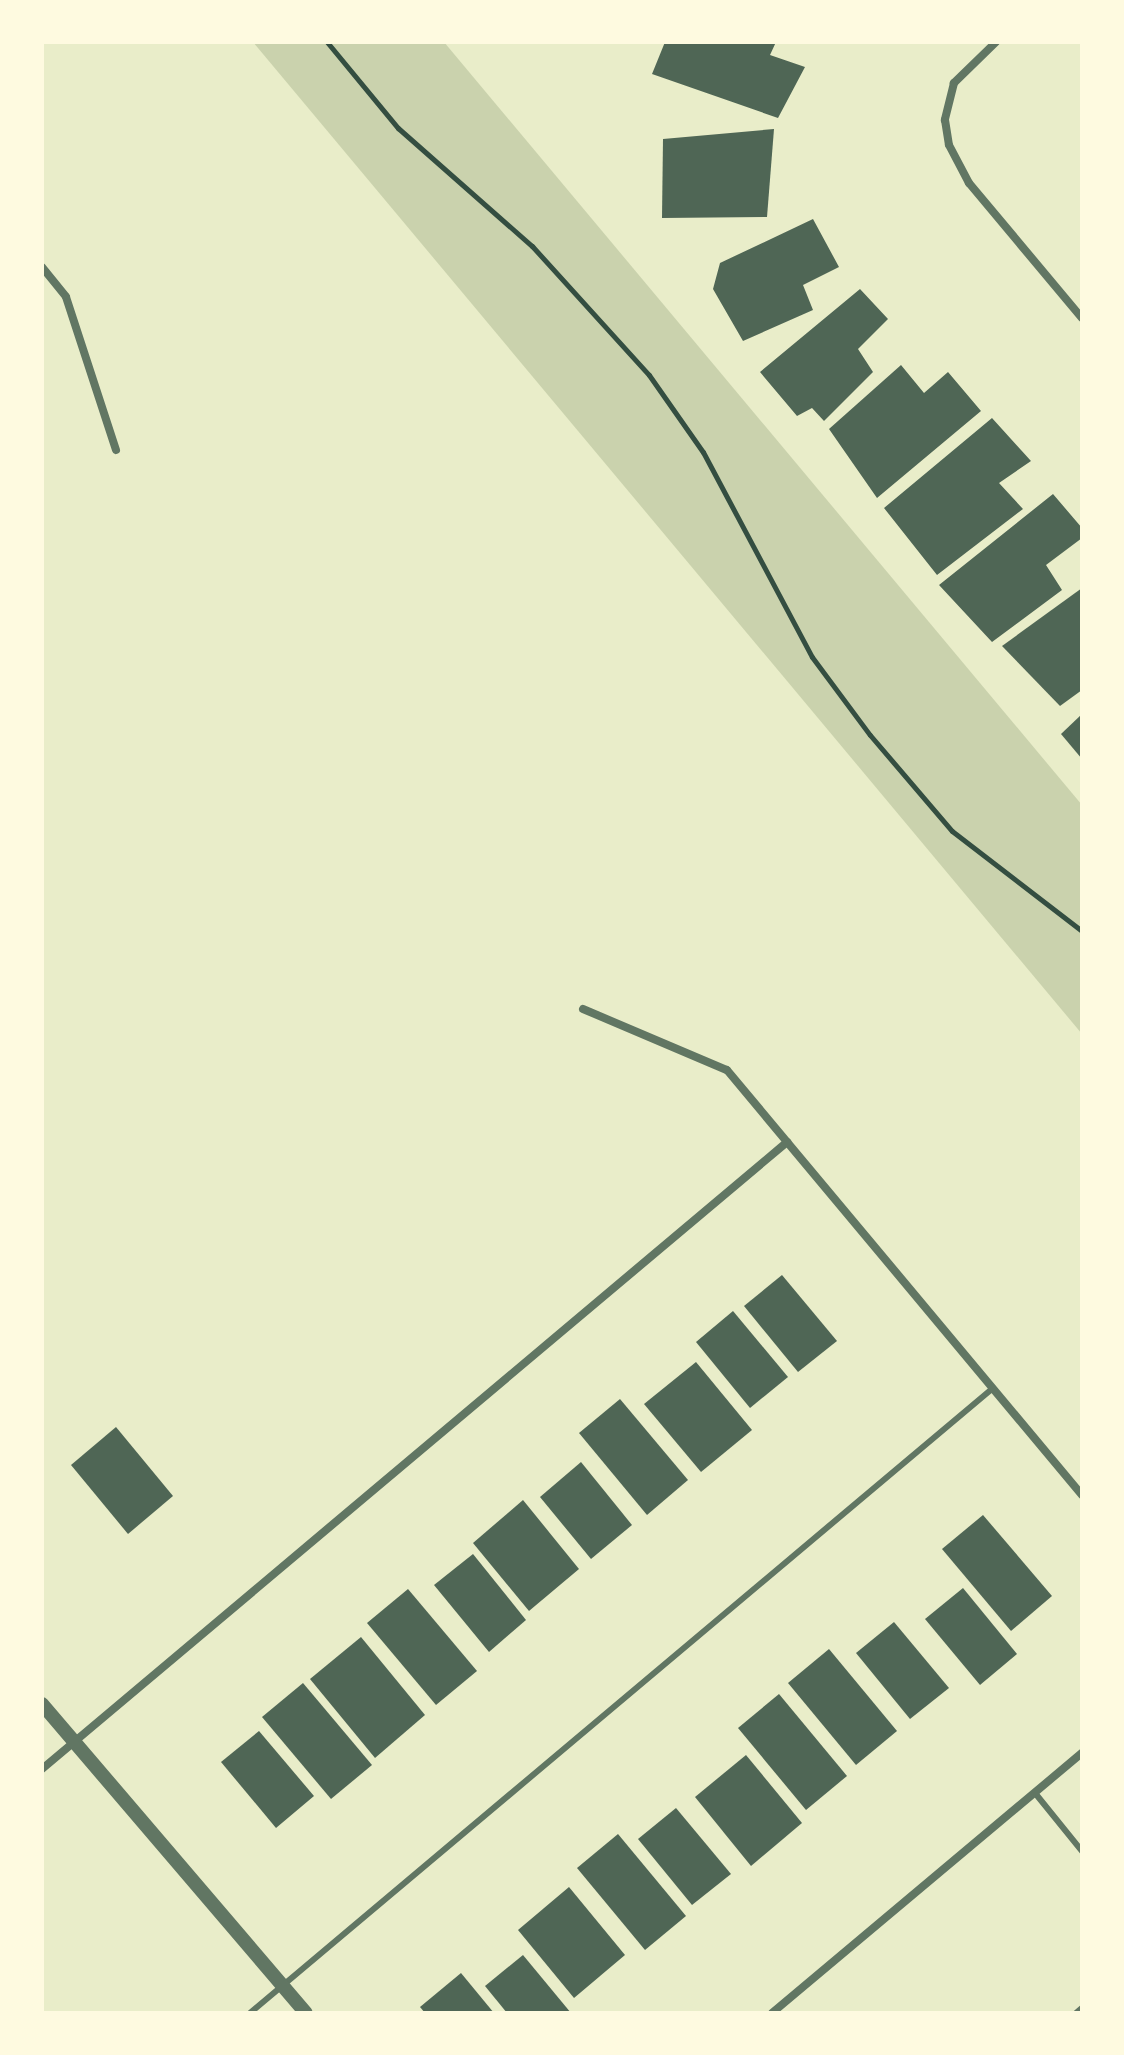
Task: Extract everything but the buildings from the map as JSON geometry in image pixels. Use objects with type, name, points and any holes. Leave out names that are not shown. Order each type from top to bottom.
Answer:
[{"type":"street","points":[[996,42],[954,83],[945,120],[949,145],[969,183],[1082,318]]},
{"type":"street","points":[[42,267],[66,297],[116,450]]},
{"type":"street","points":[[583,1009],[727,1070],[1082,1495]]},
{"type":"street","points":[[42,1769],[787,1142]]},
{"type":"street","points":[[42,1704],[306,2013]]},
{"type":"street","points":[[772,2013],[1082,1753]]},
{"type":"lane","points":[[250,2013],[993,1388]]},
{"type":"lane","points":[[1035,1793],[1082,1851]]},
{"type":"lane","points":[[1076,2013],[1082,2008]]},
{"type":"path","points":[[327,42],[398,128],[532,246],[649,375],[703,452],[812,657],[870,735],[952,831],[1082,931]]},
{"type":"green space","points":[[253,42],[444,42],[1082,805],[1082,1034]]}]
